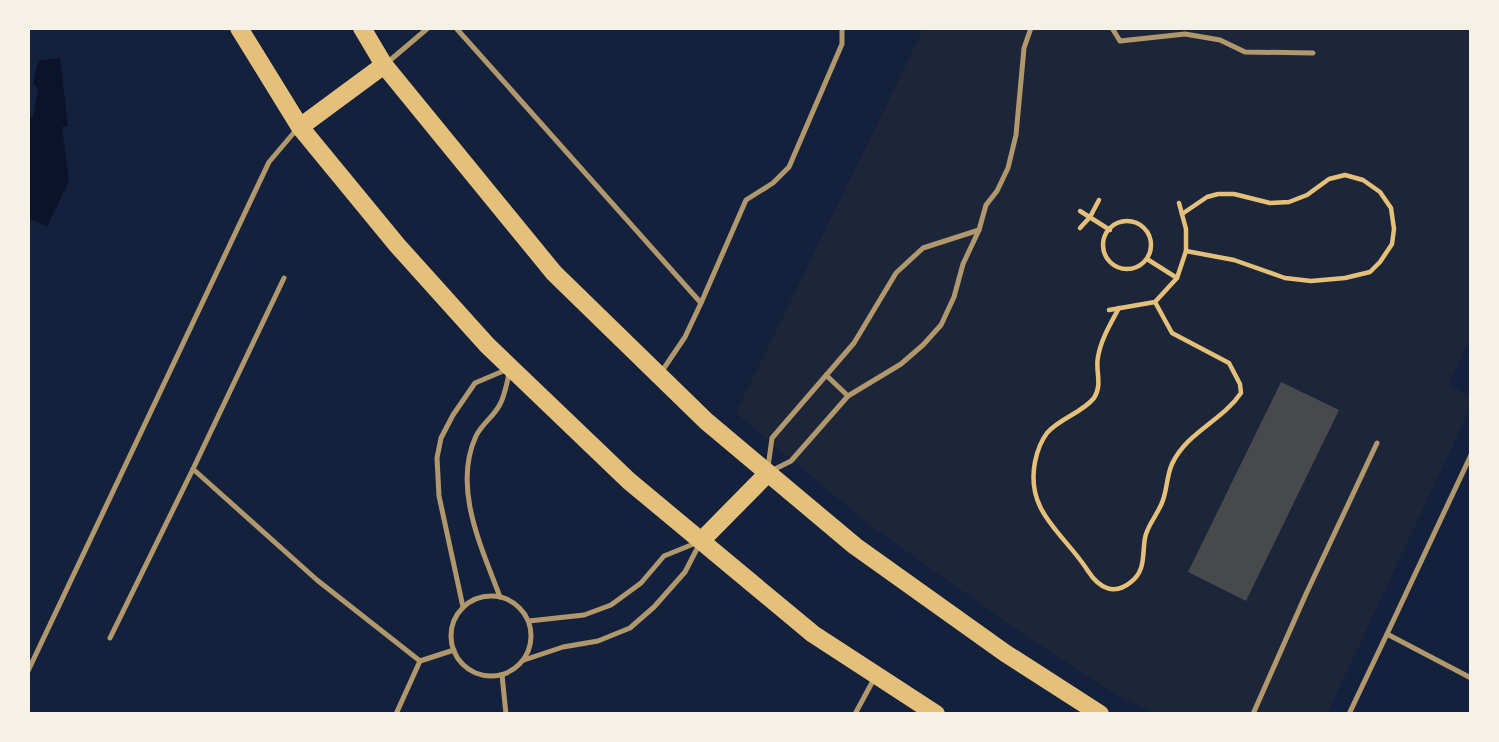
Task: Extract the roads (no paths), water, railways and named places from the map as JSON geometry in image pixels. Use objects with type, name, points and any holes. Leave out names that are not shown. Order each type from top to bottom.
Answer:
[{"type":"main road","points":[[239,28],[300,127],[397,245],[486,345],[629,481],[813,634],[936,714]]},
{"type":"main road","points":[[362,28],[384,65],[554,273],[706,421],[855,546],[1005,653],[1100,714]]},
{"type":"main road","points":[[300,127],[384,65]]},
{"type":"main road","points":[[702,540],[768,473]]},
{"type":"lane","points":[[384,65],[428,28]]},
{"type":"lane","points":[[456,28],[701,303]]},
{"type":"lane","points":[[658,376],[685,337],[746,200],[773,183],[789,167],[842,44],[842,28]]},
{"type":"lane","points":[[768,473],[791,461],[848,396],[901,364],[941,325],[954,297],[963,264],[979,230],[986,205],[997,191],[1008,168],[1016,135],[1024,48],[1031,28]]},
{"type":"lane","points":[[1112,28],[1120,41],[1185,34],[1220,40],[1245,52],[1313,53]]},
{"type":"lane","points":[[28,671],[270,162],[300,127]]},
{"type":"lane","points":[[768,473],[772,438],[855,343],[896,273],[923,248],[979,230]]},
{"type":"lane","points":[[110,638],[284,278]]},
{"type":"lane","points":[[500,597],[474,527],[468,497],[468,465],[476,436],[500,406],[511,367]]},
{"type":"lane","points":[[463,607],[439,496],[437,458],[441,438],[475,383],[511,367]]},
{"type":"lane","points":[[827,375],[848,396]]},
{"type":"lane","points":[[1253,714],[1377,443]]},
{"type":"lane","points":[[1349,714],[1471,455]]},
{"type":"lane","points":[[193,469],[317,580],[420,661]]},
{"type":"lane","points":[[529,621],[584,615],[611,605],[641,583],[663,556],[702,540]]},
{"type":"lane","points":[[524,660],[563,647],[598,641],[630,628],[654,607],[685,572],[702,540]]},
{"type":"lane","points":[[486,596],[500,597],[522,610],[529,621],[530,648],[524,660],[514,670],[502,676],[475,674],[464,667],[453,650],[451,631],[455,618],[463,607],[474,600],[486,596]]},
{"type":"lane","points":[[1387,634],[1471,678]]},
{"type":"lane","points":[[396,714],[420,661],[453,650]]},
{"type":"lane","points":[[856,712],[877,674]]},
{"type":"lane","points":[[502,676],[506,714]]}]
